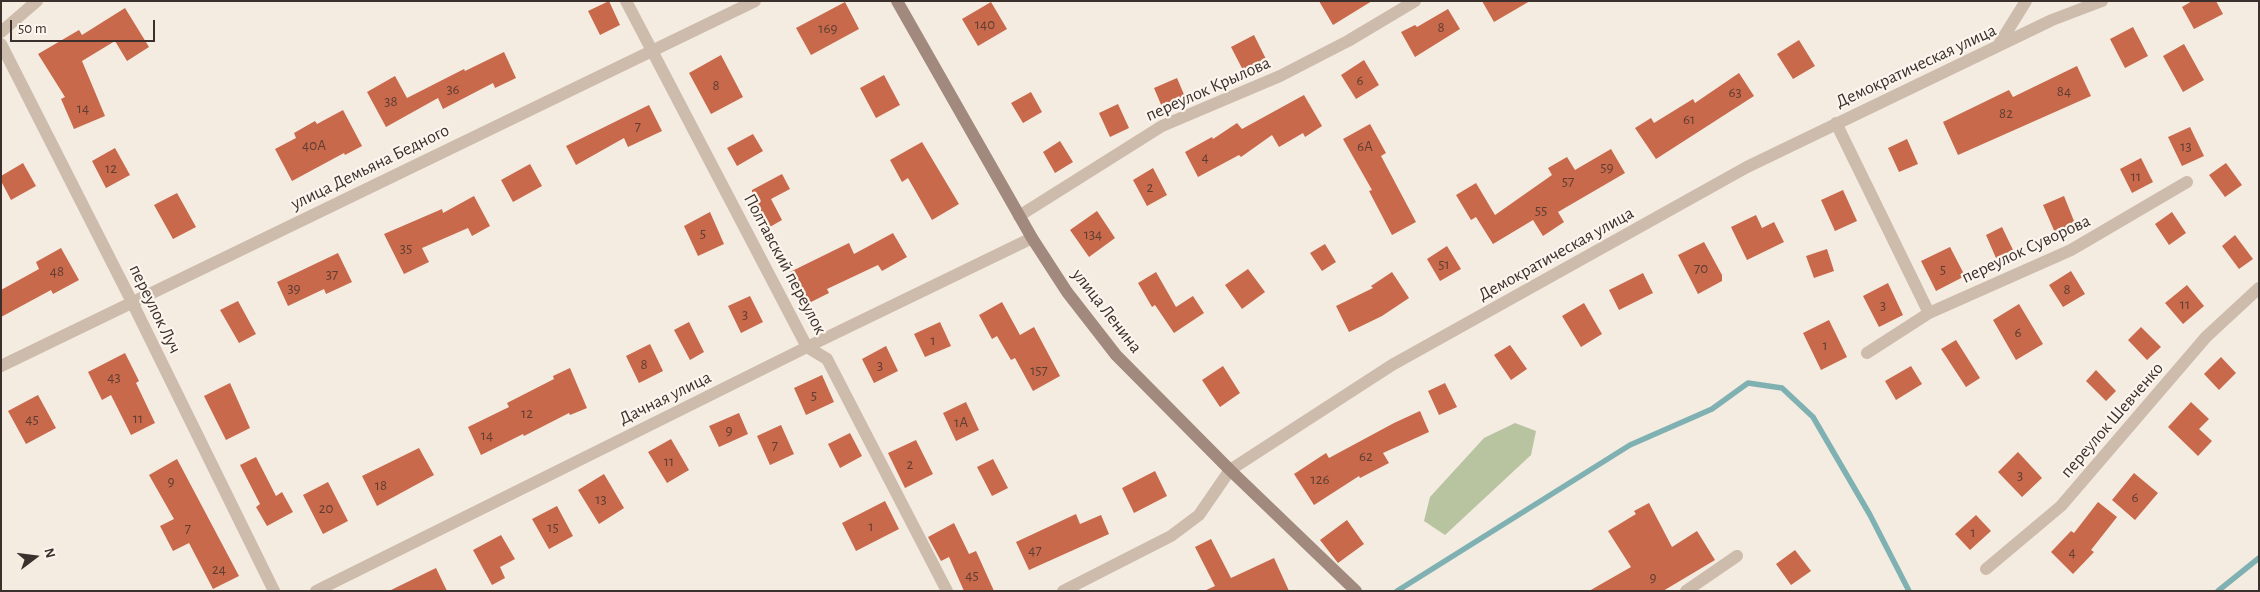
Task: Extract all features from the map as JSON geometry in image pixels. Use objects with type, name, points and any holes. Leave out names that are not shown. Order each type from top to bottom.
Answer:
[{"type":"street","points":[[1,32],[37,1]]},
{"type":"street","name":"Полтавский переулок","points":[[626,1],[807,347],[827,359],[947,591]]},
{"type":"street","name":"улица Демьяна Бедного","points":[[1,366],[755,1]]},
{"type":"street","name":"улица Ленина","points":[[897,1],[1032,238],[1067,292],[1116,355],[1230,470],[1356,591]]},
{"type":"street","name":"переулок Крылова","points":[[1019,216],[1162,126],[1280,76],[1348,41],[1415,1]]},
{"type":"street","points":[[1998,46],[2026,1]]},
{"type":"street","name":"Демократическая улица","points":[[1063,591],[1171,536],[1199,515],[1230,470],[1392,365],[1747,167],[2052,20],[2102,1]]},
{"type":"street","name":"переулок Луч","points":[[1,44],[132,302],[274,591]]},
{"type":"street","points":[[1836,124],[1930,313]]},
{"type":"street","name":"переулок Суворова","points":[[1867,353],[1930,313],[2071,250],[2187,182]]},
{"type":"street","name":"Дачная улица","points":[[316,591],[807,347],[1032,238]]},
{"type":"street","name":"переулок Шевченко","points":[[1986,569],[2061,506],[2206,338],[2259,288]]},
{"type":"street","points":[[1686,591],[1737,556]]},
{"type":"green space","points":[[1515,423],[1536,431],[1531,455],[1445,535],[1424,521],[1430,497],[1484,438]]},
{"type":"building","points":[[609,1],[620,25],[600,35],[588,11]]},
{"type":"building","points":[[1319,1],[1372,1],[1333,25]]},
{"type":"building","points":[[1482,1],[1530,1],[1494,22]]},
{"type":"building","points":[[2192,1],[2216,1],[2223,14],[2194,29],[2182,7]]},
{"type":"building","points":[[845,2],[859,29],[811,55],[796,28]]},
{"type":"building","points":[[991,2],[1007,29],[978,46],[962,19]]},
{"type":"building","points":[[125,8],[149,47],[127,61],[115,41],[82,61],[105,116],[74,129],[61,99],[65,97],[38,54],[79,30],[82,35]]},
{"type":"building","points":[[1448,9],[1460,29],[1415,57],[1401,32],[1415,25],[1417,27]]},
{"type":"building","points":[[2133,27],[2148,56],[2125,68],[2110,39]]},
{"type":"building","points":[[1254,35],[1268,63],[1245,74],[1231,47]]},
{"type":"building","points":[[1799,40],[1815,66],[1793,79],[1777,54]]},
{"type":"building","points":[[2184,44],[2204,80],[2183,92],[2163,56]]},
{"type":"building","points":[[504,52],[516,78],[495,88],[493,83],[443,109],[438,98],[386,127],[367,92],[395,76],[407,98],[464,69],[465,71]]},
{"type":"building","points":[[721,55],[743,97],[711,114],[689,73]]},
{"type":"building","points":[[1364,60],[1379,85],[1356,99],[1341,75]]},
{"type":"building","points":[[2077,66],[2091,96],[1958,155],[1943,122],[2009,90],[2013,97]]},
{"type":"building","points":[[1739,73],[1754,96],[1656,159],[1635,128],[1651,118],[1654,123],[1693,99],[1695,103]]},
{"type":"building","points":[[884,75],[900,105],[876,118],[860,88]]},
{"type":"building","points":[[1177,78],[1188,104],[1165,114],[1154,88]]},
{"type":"building","points":[[1031,92],[1042,112],[1023,123],[1011,103]]},
{"type":"building","points":[[1304,95],[1322,126],[1305,137],[1303,133],[1279,147],[1272,135],[1241,157],[1239,155],[1198,177],[1185,152],[1212,137],[1213,139],[1237,123],[1242,129]]},
{"type":"building","points":[[1118,104],[1129,128],[1110,137],[1099,113]]},
{"type":"building","points":[[649,105],[662,131],[628,147],[624,138],[576,165],[566,146]]},
{"type":"building","points":[[343,110],[362,146],[345,155],[344,153],[292,181],[275,149],[296,138],[294,133],[315,121],[317,124]]},
{"type":"building","points":[[1370,124],[1386,153],[1381,156],[1416,222],[1392,235],[1369,191],[1372,190],[1343,139]]},
{"type":"building","points":[[2190,127],[2204,156],[2182,166],[2168,137]]},
{"type":"building","points":[[753,134],[763,151],[737,166],[727,148]]},
{"type":"building","points":[[1907,139],[1918,164],[1899,172],[1888,148]]},
{"type":"building","points":[[1060,141],[1073,162],[1055,173],[1043,152]]},
{"type":"building","points":[[922,142],[959,204],[932,220],[908,178],[902,182],[890,160]]},
{"type":"building","points":[[115,148],[130,175],[106,188],[92,161]]},
{"type":"building","points":[[1611,149],[1625,173],[1558,212],[1564,222],[1543,236],[1533,220],[1493,244],[1476,217],[1471,220],[1456,195],[1476,183],[1495,215],[1552,175],[1548,168],[1567,157],[1575,170]]},
{"type":"building","points":[[2141,158],[2153,182],[2132,193],[2120,169]]},
{"type":"building","points":[[23,163],[36,186],[11,200],[1,181],[1,176]]},
{"type":"building","points":[[2226,163],[2242,185],[2225,197],[2209,175]]},
{"type":"building","points":[[530,164],[542,186],[513,202],[501,180]]},
{"type":"building","points":[[1153,168],[1167,195],[1147,206],[1133,180]]},
{"type":"building","points":[[782,174],[790,189],[771,199],[782,220],[768,228],[752,196],[752,190]]},
{"type":"building","points":[[1843,190],[1857,221],[1835,231],[1821,200]]},
{"type":"building","points":[[177,193],[196,227],[173,239],[154,205]]},
{"type":"building","points":[[474,196],[490,226],[472,236],[468,228],[422,248],[429,262],[404,274],[384,234],[442,209],[443,213]]},
{"type":"building","points":[[2064,196],[2076,226],[2056,235],[2043,205]]},
{"type":"building","points":[[1097,211],[1115,238],[1089,257],[1070,230]]},
{"type":"building","points":[[710,212],[724,244],[698,256],[684,226]]},
{"type":"building","points":[[2172,212],[2186,233],[2169,245],[2155,224]]},
{"type":"building","points":[[1756,215],[1762,228],[1774,222],[1784,242],[1747,260],[1731,227]]},
{"type":"building","points":[[2002,227],[2013,250],[1996,258],[1986,235]]},
{"type":"building","points":[[893,233],[907,257],[882,271],[878,265],[827,289],[829,293],[807,304],[790,272],[849,243],[854,254]]},
{"type":"building","points":[[2235,235],[2253,259],[2239,269],[2222,246]]},
{"type":"building","points":[[1704,242],[1722,275],[1722,281],[1698,294],[1678,255]]},
{"type":"building","points":[[1325,244],[1336,262],[1322,271],[1310,253]]},
{"type":"building","points":[[1447,246],[1461,269],[1440,281],[1427,259]]},
{"type":"building","points":[[1950,247],[1965,276],[1936,291],[1921,261]]},
{"type":"building","points":[[61,248],[79,280],[53,294],[51,290],[1,317],[1,290],[39,269],[36,262]]},
{"type":"building","points":[[1827,249],[1834,271],[1814,278],[1806,256]]},
{"type":"building","points":[[338,253],[352,282],[326,294],[324,289],[288,306],[277,282]]},
{"type":"building","points":[[1248,269],[1265,292],[1242,309],[1225,285]]},
{"type":"building","points":[[2071,271],[2085,294],[2063,307],[2049,285]]},
{"type":"building","points":[[1156,272],[1176,307],[1193,296],[1204,313],[1174,333],[1155,305],[1152,307],[1138,283]]},
{"type":"building","points":[[1392,272],[1409,298],[1382,316],[1349,332],[1336,306],[1373,288],[1371,286]]},
{"type":"building","points":[[1643,273],[1653,293],[1619,310],[1609,290]]},
{"type":"building","points":[[1888,283],[1903,315],[1879,327],[1863,296]]},
{"type":"building","points":[[2187,285],[2204,306],[2183,324],[2165,303]]},
{"type":"building","points":[[750,296],[763,322],[741,333],[728,306]]},
{"type":"building","points":[[238,301],[256,334],[239,343],[220,310]]},
{"type":"building","points":[[1002,302],[1020,335],[1034,327],[1060,376],[1033,391],[1015,358],[1011,360],[997,336],[992,339],[979,315]]},
{"type":"building","points":[[1584,303],[1602,334],[1581,347],[1562,316]]},
{"type":"building","points":[[2019,304],[2043,344],[2016,360],[1993,320]]},
{"type":"building","points":[[1829,320],[1847,357],[1821,370],[1803,333]]},
{"type":"building","points":[[689,322],[704,352],[690,360],[674,330]]},
{"type":"building","points":[[940,322],[951,346],[925,357],[914,334]]},
{"type":"building","points":[[2141,327],[2161,347],[2147,360],[2128,340]]},
{"type":"building","points":[[1956,340],[1980,378],[1966,387],[1941,349]]},
{"type":"building","points":[[650,344],[663,371],[639,383],[626,356]]},
{"type":"building","points":[[1510,345],[1527,369],[1511,380],[1494,355]]},
{"type":"building","points":[[886,346],[898,371],[874,383],[862,359]]},
{"type":"building","points":[[125,353],[139,381],[136,383],[155,423],[131,435],[111,395],[102,400],[88,372]]},
{"type":"building","points":[[2221,357],[2236,373],[2219,390],[2204,374]]},
{"type":"building","points":[[1223,366],[1240,393],[1220,407],[1202,380]]},
{"type":"building","points":[[1911,366],[1922,384],[1896,400],[1885,381]]},
{"type":"building","points":[[570,368],[587,408],[570,415],[569,413],[481,455],[468,427],[509,407],[507,403],[554,379],[553,376]]},
{"type":"building","points":[[2096,370],[2116,391],[2106,401],[2086,381]]},
{"type":"building","points":[[822,375],[834,402],[806,415],[794,388]]},
{"type":"building","points":[[230,383],[250,428],[226,440],[204,396]]},
{"type":"building","points":[[1445,383],[1457,407],[1439,415],[1428,391]]},
{"type":"building","points":[[38,395],[56,428],[26,444],[8,411]]},
{"type":"building","points":[[966,402],[979,430],[956,441],[943,413]]},
{"type":"building","points":[[2191,402],[2209,419],[2199,429],[2212,441],[2198,456],[2168,427]]},
{"type":"building","points":[[1420,411],[1429,432],[1383,453],[1389,463],[1360,478],[1359,476],[1314,505],[1294,474],[1326,453],[1329,458]]},
{"type":"building","points":[[739,413],[748,434],[719,447],[709,426]]},
{"type":"building","points":[[781,425],[794,454],[770,465],[757,436]]},
{"type":"building","points":[[850,433],[862,456],[840,468],[828,444]]},
{"type":"building","points":[[671,439],[689,470],[667,483],[648,452]]},
{"type":"building","points":[[916,440],[933,474],[905,488],[888,453]]},
{"type":"building","points":[[419,448],[434,475],[377,506],[362,476]]},
{"type":"building","points":[[2018,452],[2042,478],[2022,497],[1998,472]]},
{"type":"building","points":[[256,457],[276,496],[282,492],[293,512],[267,526],[256,507],[260,504],[240,465]]},
{"type":"building","points":[[177,459],[239,576],[213,589],[189,543],[173,551],[160,526],[174,519],[149,475]]},
{"type":"building","points":[[993,459],[1008,488],[992,496],[977,467]]},
{"type":"building","points":[[1155,471],[1167,496],[1134,513],[1122,488]]},
{"type":"building","points":[[2134,473],[2158,493],[2135,520],[2112,500]]},
{"type":"building","points":[[604,474],[624,508],[599,524],[578,490]]},
{"type":"building","points":[[328,482],[348,521],[323,534],[303,495]]},
{"type":"building","points":[[885,501],[899,529],[856,551],[842,523]]},
{"type":"building","points":[[2098,502],[2117,517],[2091,550],[2094,552],[2073,574],[2051,552],[2071,531],[2074,533]]},
{"type":"building","points":[[1649,503],[1672,547],[1697,531],[1715,560],[1663,591],[1589,591],[1631,567],[1608,531],[1636,514],[1634,511]]},
{"type":"building","points":[[557,506],[573,536],[549,549],[532,519]]},
{"type":"building","points":[[1076,514],[1080,524],[1101,515],[1109,534],[1029,570],[1016,542]]},
{"type":"building","points":[[1976,515],[1991,531],[1970,550],[1955,534]]},
{"type":"building","points":[[1347,520],[1364,544],[1338,563],[1320,540]]},
{"type":"building","points":[[954,523],[969,554],[976,551],[994,591],[964,591],[949,557],[941,561],[928,537]]},
{"type":"building","points":[[501,535],[515,559],[500,567],[505,578],[492,585],[473,550]]},
{"type":"building","points":[[1211,539],[1231,578],[1274,558],[1289,591],[1204,591],[1215,586],[1195,547]]},
{"type":"building","points":[[1795,550],[1811,571],[1791,585],[1776,564]]},
{"type":"building","points":[[436,568],[447,591],[389,591]]},
{"type":"waterway","points":[[1397,591],[1630,445],[1712,409],[1748,383],[1782,388],[1813,417],[1870,515],[1909,591]]},
{"type":"waterway","points":[[2218,591],[2259,558]]}]
